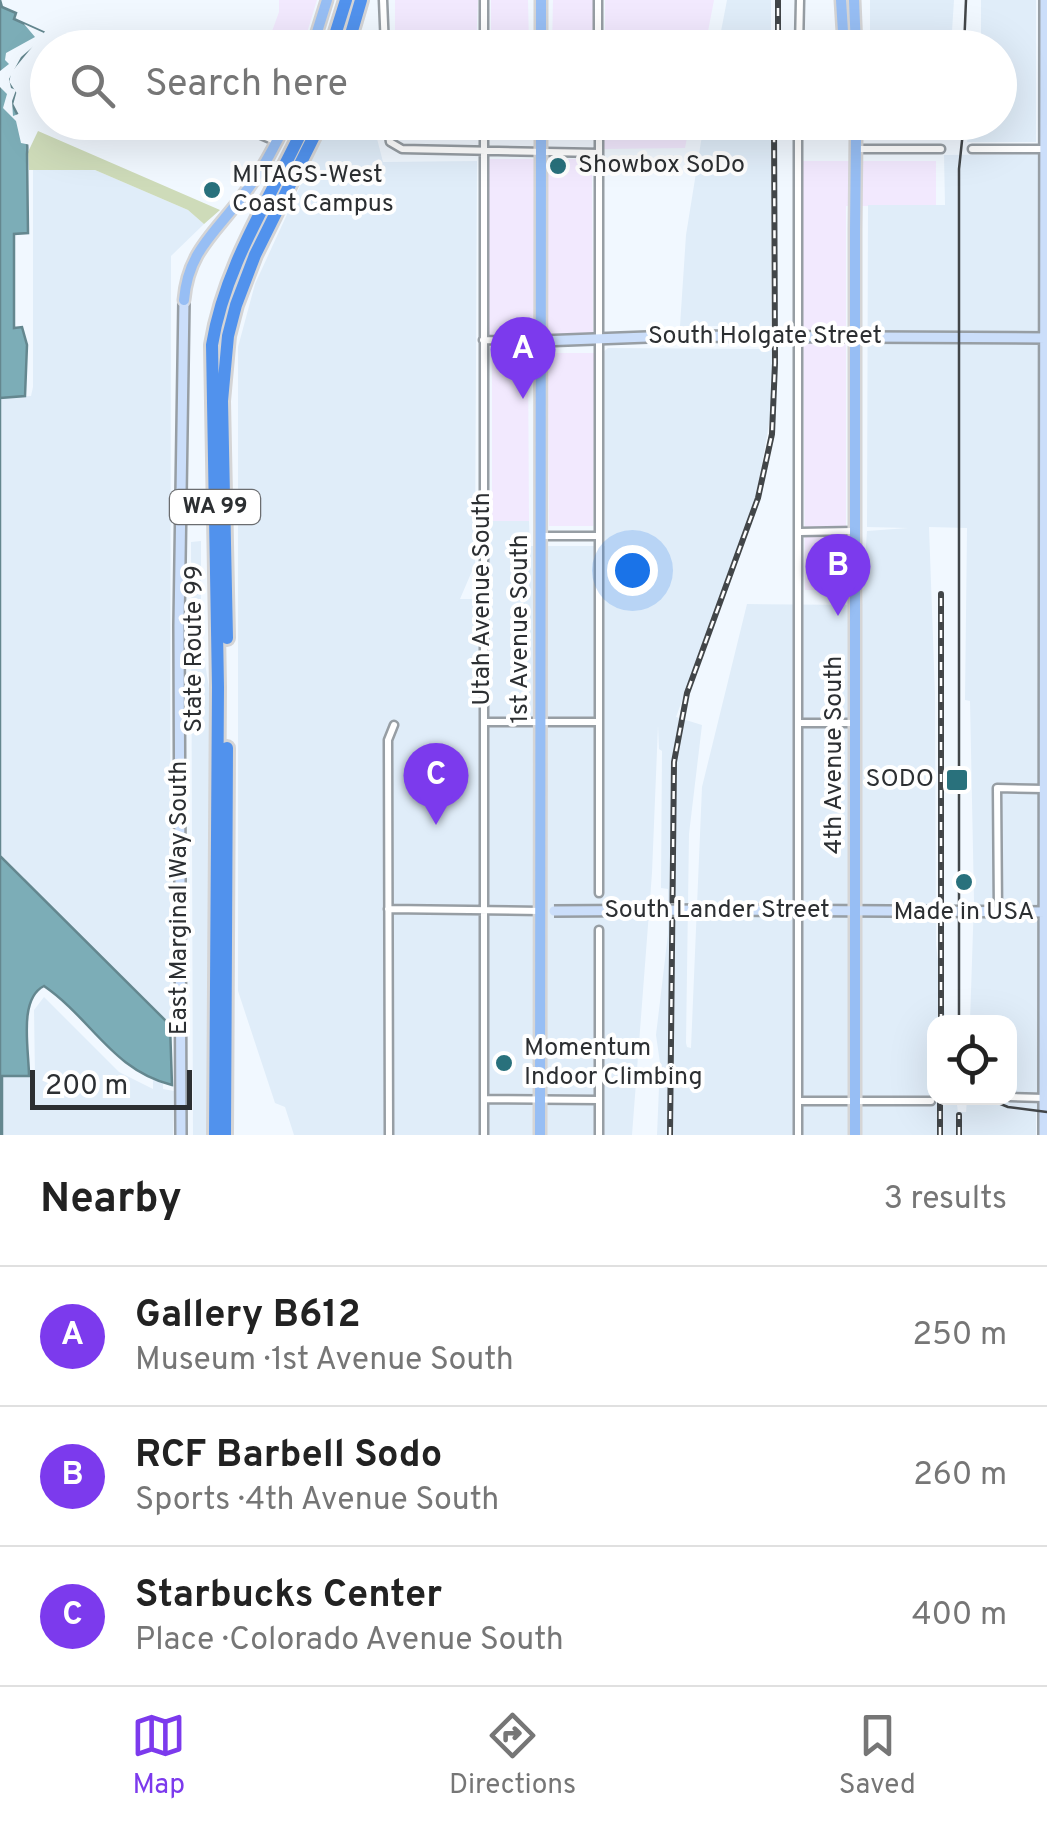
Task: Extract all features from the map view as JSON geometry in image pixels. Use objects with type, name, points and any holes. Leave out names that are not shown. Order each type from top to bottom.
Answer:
[{"type":"highway","points":[[337,30],[346,0]]},
{"type":"highway","points":[[352,30],[361,0]]},
{"type":"highway","name":"State Route 99","points":[[215,1135],[221,1040],[227,529],[222,401],[232,318],[299,140]]},
{"type":"highway","name":"State Route 99","points":[[265,222],[311,140]]},
{"type":"highway","name":"State Route 99","points":[[221,1040],[225,1135]]},
{"type":"main road","points":[[318,30],[327,0]]},
{"type":"main road","points":[[541,0],[541,30]]},
{"type":"main road","points":[[851,0],[852,30]]},
{"type":"main road","points":[[851,0],[852,30]]},
{"type":"main road","points":[[1044,1135],[1045,0]]},
{"type":"main road","name":"1st Avenue South","points":[[540,1135],[548,910],[542,722],[541,140]]},
{"type":"main road","name":"4th Avenue South","points":[[855,1135],[856,140]]},
{"type":"main road","points":[[184,300],[188,270],[199,248],[254,181],[277,142]]},
{"type":"main road","name":"East Marginal Way South","points":[[180,1135],[178,625],[184,300]]},
{"type":"main road","name":"South Holgate Street","points":[[541,341],[671,336],[1046,338]]},
{"type":"main road","name":"South Lander Street","points":[[548,910],[1046,912]]},
{"type":"street","points":[[383,0],[384,30]]},
{"type":"street","points":[[484,0],[484,30]]},
{"type":"street","points":[[598,0],[598,30]]},
{"type":"street","points":[[799,30],[800,0]]},
{"type":"street","points":[[272,140],[277,142]]},
{"type":"street","points":[[391,140],[392,145],[402,149],[598,153]]},
{"type":"street","name":"Utah Avenue South","points":[[484,140],[484,1135]]},
{"type":"street","points":[[598,140],[599,893]]},
{"type":"street","points":[[798,140],[798,1135]]},
{"type":"street","points":[[972,149],[1046,148]]},
{"type":"street","points":[[856,149],[941,149]]},
{"type":"street","name":"South Holgate Street","points":[[483,340],[541,341]]},
{"type":"street","points":[[800,532],[856,531]]},
{"type":"street","points":[[541,536],[599,536]]},
{"type":"street","points":[[484,722],[599,722]]},
{"type":"street","points":[[800,722],[855,723]]},
{"type":"street","points":[[389,1135],[388,740],[394,725]]},
{"type":"street","points":[[998,912],[996,788],[1044,788]]},
{"type":"street","name":"South Lander Street","points":[[388,908],[548,910]]},
{"type":"street","points":[[599,930],[599,1135]]},
{"type":"street","points":[[1017,1097],[1046,1098]]},
{"type":"street","points":[[484,1099],[599,1100]]},
{"type":"street","points":[[798,1101],[927,1101]]},
{"type":"shaded area","points":[[279,0],[317,0],[308,30],[272,30]]},
{"type":"shaded area","points":[[395,0],[478,0],[477,30],[395,30]]},
{"type":"shaded area","points":[[491,0],[528,0],[529,30],[491,30]]},
{"type":"shaded area","points":[[553,0],[596,0],[596,30],[552,30]]},
{"type":"shaded area","points":[[605,0],[714,0],[708,30],[605,30]]},
{"type":"shaded area","points":[[727,0],[771,0],[771,30],[721,30]]},
{"type":"shaded area","points":[[870,0],[954,0],[952,30],[870,30]]},
{"type":"shaded area","points":[[981,0],[1036,0],[1036,142],[967,142],[1017,140],[1017,30],[981,30]]},
{"type":"shaded area","points":[[321,140],[377,140],[383,162],[477,161],[475,564],[460,599],[489,599],[490,521],[529,521],[530,546],[605,546],[603,352],[608,348],[772,349],[772,407],[755,503],[676,717],[702,725],[689,834],[686,1043],[691,1048],[702,787],[747,604],[862,605],[867,531],[908,528],[867,527],[868,205],[945,205],[944,155],[1047,154],[1047,1112],[1036,1113],[1036,1135],[657,1135],[660,1063],[656,1035],[668,934],[668,889],[661,888],[662,751],[658,726],[652,873],[632,1135],[294,1135],[285,1107],[275,1103],[238,991],[238,347],[255,284]],"holes":[[[929,527],[967,528],[965,700],[970,701],[974,900],[970,1015],[1017,1015],[1017,1105],[966,1105],[966,1112],[958,1112],[957,1105],[927,1105],[927,1015],[945,1015],[936,945],[935,694]]]},
{"type":"shaded area","points":[[604,140],[687,140],[685,148],[604,149]]},
{"type":"shaded area","points":[[701,140],[771,140],[771,326],[680,326],[686,235]]},
{"type":"shaded area","points":[[488,159],[592,159],[593,337],[488,337]]},
{"type":"shaded area","points":[[802,161],[936,161],[936,206],[846,206],[846,590],[805,590]]},
{"type":"shaded area","points":[[33,170],[95,170],[188,210],[204,224],[171,256],[170,994],[174,1029],[162,1019],[163,1089],[174,1091],[173,1135],[2,1135],[1,1077],[35,1076],[34,1010],[44,997],[119,1072],[153,1089],[153,1009],[1,855],[1,397],[31,396],[33,387]]},
{"type":"shaded area","points":[[492,347],[527,347],[528,351],[529,521],[492,521]]},
{"type":"shaded area","points":[[548,353],[594,353],[593,526],[549,526]]},
{"type":"shaded area","points":[[201,541],[201,639],[211,700],[211,1135],[193,1135],[191,542]]},
{"type":"green space","points":[[34,140],[59,140],[220,210],[204,224],[188,210],[95,170],[29,170],[28,152]]},
{"type":"water","points":[[0,0],[2,7],[16,13],[14,19],[39,30],[30,30],[30,48],[10,72],[8,82],[15,93],[12,104],[27,140],[28,233],[14,234],[14,328],[22,327],[27,345],[25,396],[0,398]]},
{"type":"water","points":[[0,856],[170,1025],[172,1085],[133,1068],[44,986],[36,993],[28,1013],[29,1076],[2,1076],[0,1135]]},
{"type":"pier","points":[[30,40],[30,49],[9,79],[11,88],[16,90],[13,116],[21,113],[30,125],[31,145],[21,143],[16,121],[3,108],[7,94],[0,87],[0,71],[9,64],[6,53]]},
{"type":"tram line","points":[[965,30],[966,0]]},
{"type":"tram line","points":[[959,1015],[962,140]]},
{"type":"tram line","points":[[1003,1105],[1047,1112]]},
{"type":"railway","points":[[778,0],[778,30]]},
{"type":"railway","points":[[670,1135],[674,762],[687,693],[758,498],[772,434],[774,140]]},
{"type":"railway","points":[[941,594],[941,1015]]},
{"type":"railway","points":[[940,1105],[940,1135]]},
{"type":"railway","points":[[959,1115],[959,1135]]},
{"type":"place","name":"Showbox SoDo","points":[[558,166]]},
{"type":"place","name":"MITAGS-West Coast Campus","points":[[212,190]]},
{"type":"place","name":"Gallery B612","points":[[523,399]]},
{"type":"place","name":"RCF Barbell Sodo","points":[[838,616]]},
{"type":"place","name":"SODO","points":[[957,780]]},
{"type":"place","name":"Starbucks Center","points":[[436,825]]},
{"type":"place","name":"Made in USA","points":[[964,882]]},
{"type":"place","name":"Momentum Indoor Climbing","points":[[504,1063]]}]
